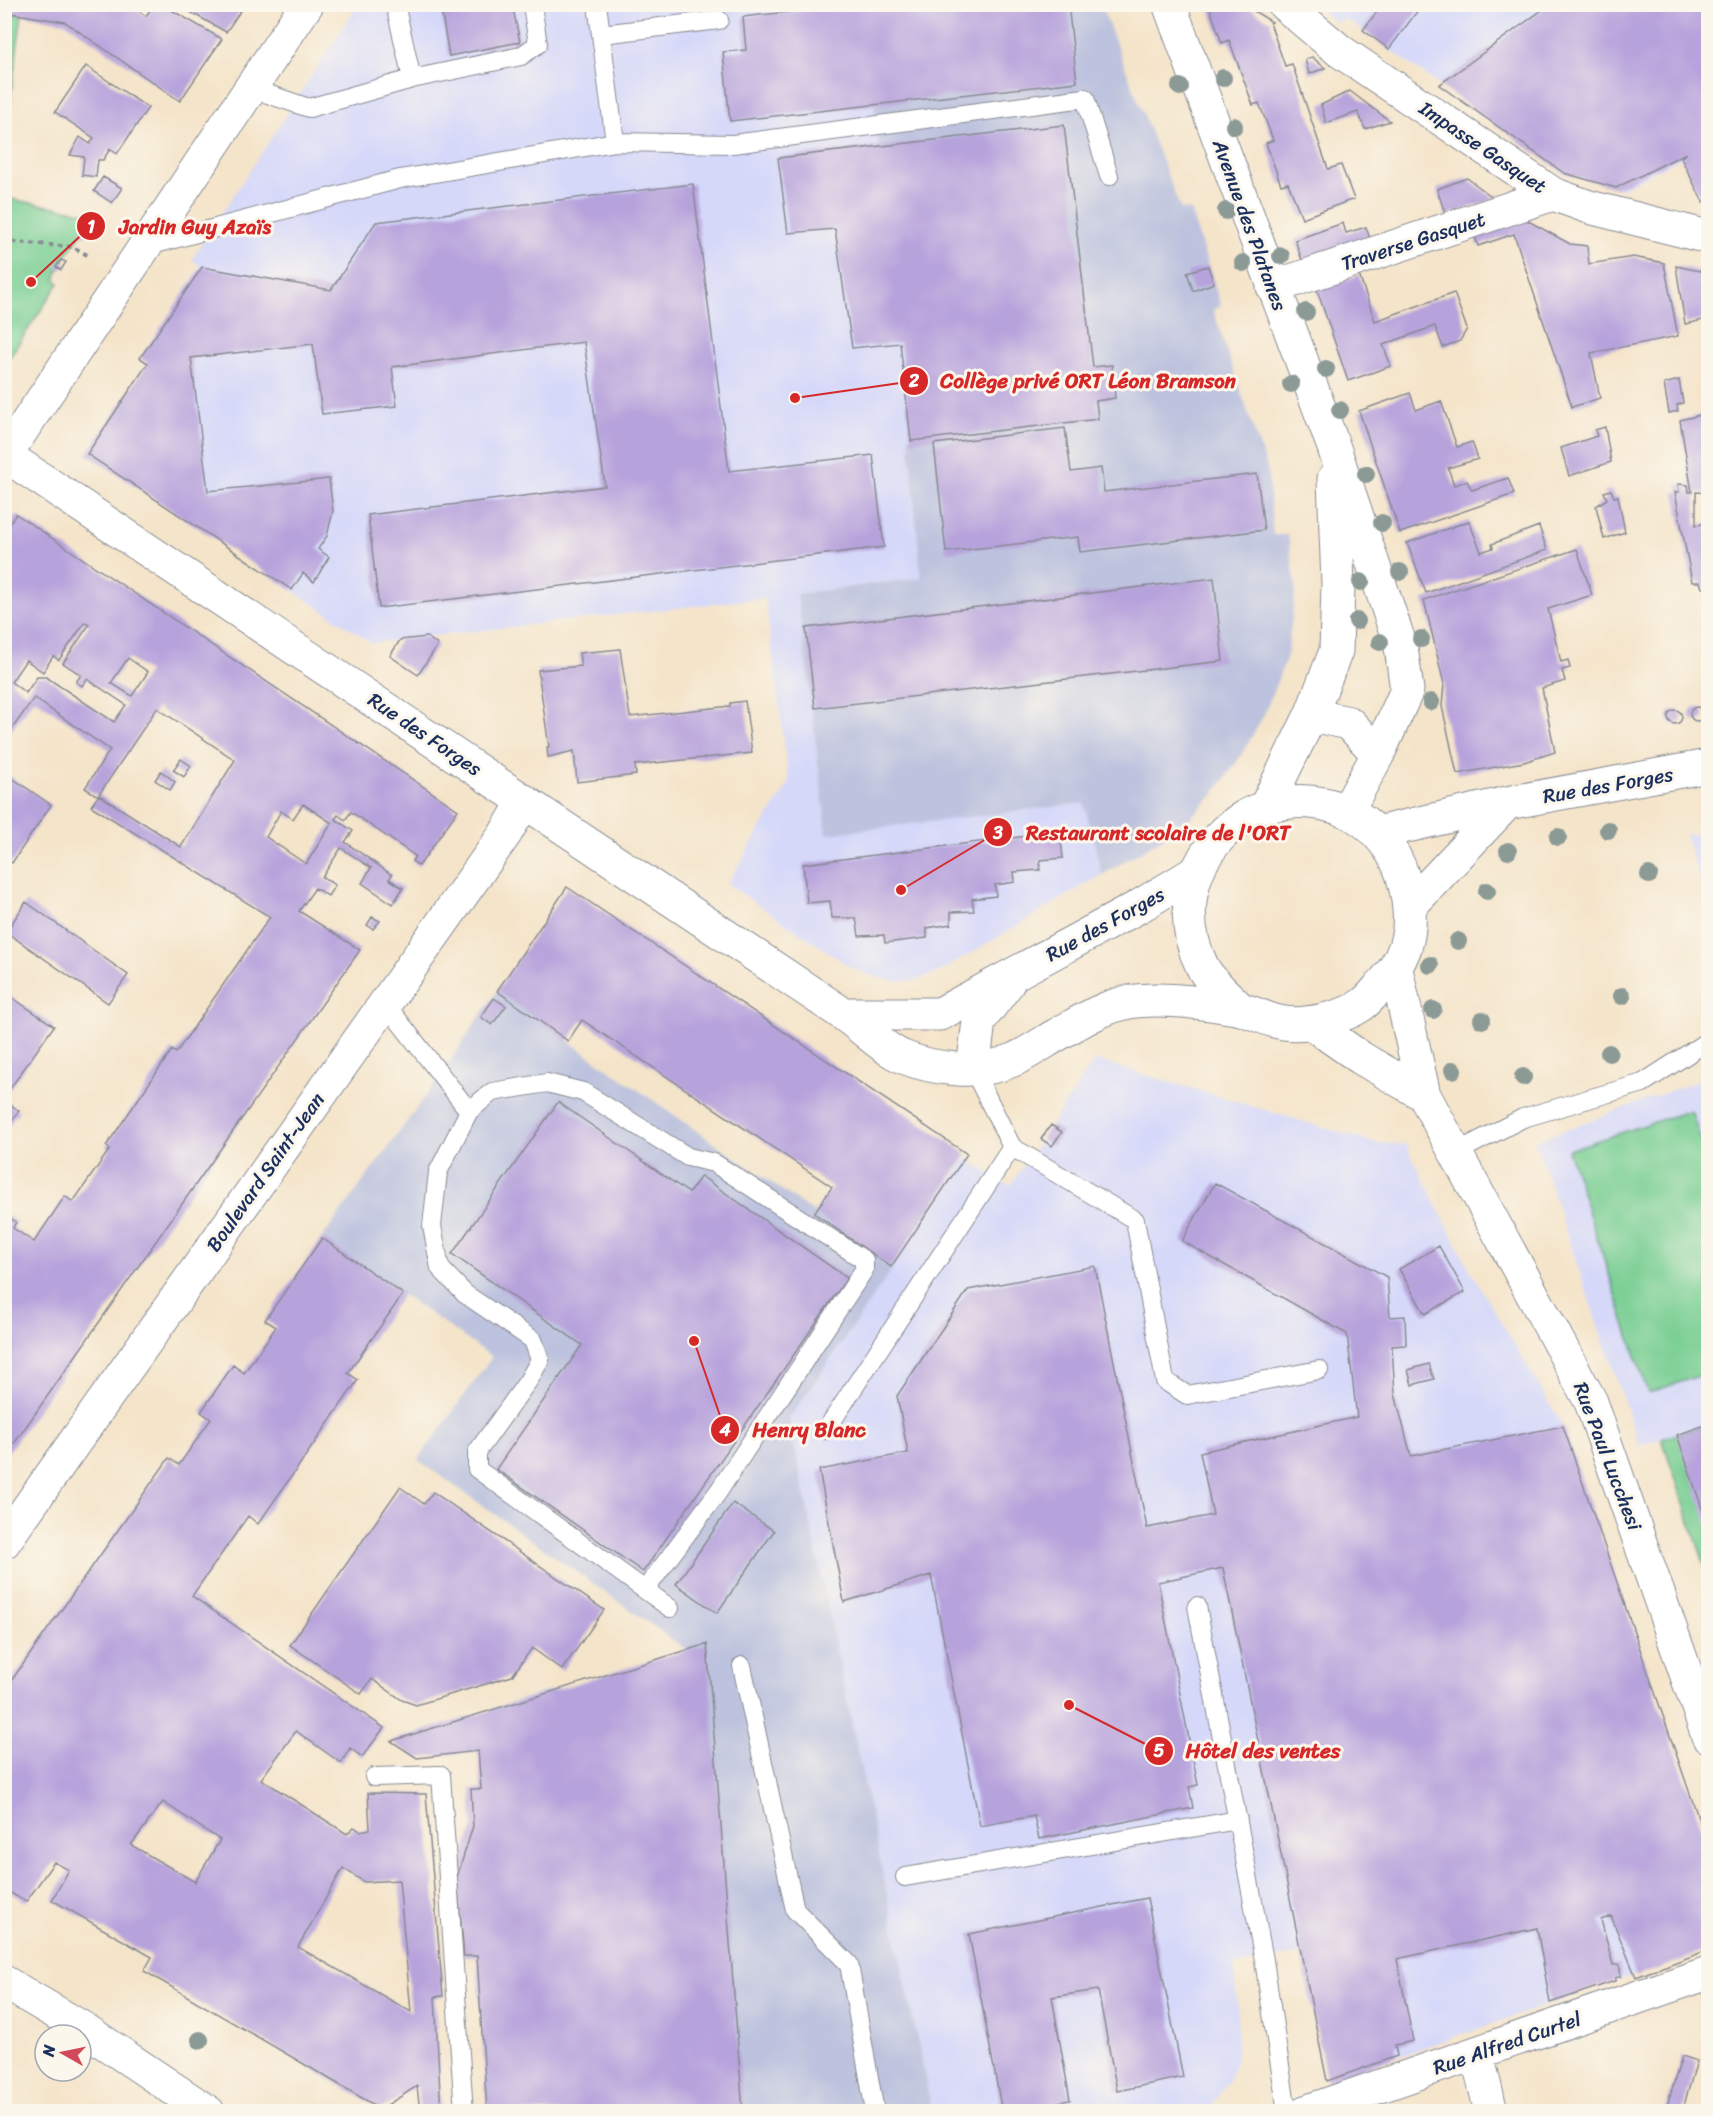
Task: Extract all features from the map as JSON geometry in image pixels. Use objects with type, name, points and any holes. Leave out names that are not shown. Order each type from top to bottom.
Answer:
[{"type":"street","points":[[5,456],[307,4]]},
{"type":"street","name":"Avenue des Platanes","points":[[1169,4],[1333,445],[1401,647],[1407,690],[1378,754],[1347,811]]},
{"type":"street","name":"Impasse Gasquet","points":[[1284,4],[1340,51],[1553,194],[1589,207],[1708,237]]},
{"type":"street","name":"Traverse Gasquet","points":[[1273,287],[1553,194]]},
{"type":"street","name":"Avenue des Platanes","points":[[1266,806],[1311,715],[1336,651],[1338,584],[1333,445]]},
{"type":"street","name":"Rue des Forges","points":[[5,456],[843,1014],[901,1056],[941,1067],[973,1069],[1011,1061],[1094,1013],[1129,1002],[1165,1001],[1239,1008]]},
{"type":"street","points":[[1311,715],[1349,723],[1378,754]]},
{"type":"street","name":"Rue des Forges","points":[[1377,833],[1507,803],[1708,766]]},
{"type":"street","points":[[1307,801],[1347,811],[1377,833],[1399,862],[1411,905],[1408,940],[1396,969],[1361,1006],[1312,1024],[1285,1024],[1239,1008],[1202,967],[1188,920],[1196,872],[1212,843],[1236,820],[1266,806],[1307,801]]},
{"type":"street","name":"Boulevard Saint-Jean","points":[[4,1542],[505,834],[525,802]]},
{"type":"street","points":[[1411,905],[1507,803]]},
{"type":"street","name":"Rue des Forges","points":[[843,1014],[940,1014],[1138,907],[1196,872]]},
{"type":"street","name":"Rue Paul Lucchesi","points":[[1396,969],[1424,1095],[1591,1402],[1708,1736]]},
{"type":"street","name":"Rue des Forges","points":[[973,1069],[979,1021],[1014,975]]},
{"type":"street","points":[[1312,1024],[1361,1058],[1424,1095]]},
{"type":"street","name":"Rue Alfred Curtel","points":[[1305,2112],[1708,1973]]},
{"type":"street","points":[[4,1982],[84,2029],[194,2108]]},
{"type":"street","points":[[1477,2054],[1491,2112]]},
{"type":"lane","points":[[395,4],[412,79]]},
{"type":"lane","points":[[597,4],[615,142]]},
{"type":"lane","points":[[250,88],[309,108],[412,79],[521,56],[538,44],[532,5]]},
{"type":"lane","points":[[602,34],[719,20]]},
{"type":"lane","points":[[142,248],[400,179],[615,142],[733,144],[1085,98],[1109,176]]},
{"type":"lane","points":[[384,1002],[469,1111]]},
{"type":"lane","points":[[1455,1153],[1523,1118],[1643,1083],[1708,1041]]},
{"type":"lane","points":[[973,1069],[1012,1147],[1135,1220],[1165,1381],[1187,1395],[1319,1370]]},
{"type":"lane","points":[[645,1590],[718,1492],[864,1270],[864,1260],[714,1163],[688,1157],[583,1092],[547,1083],[492,1092],[469,1111],[438,1172],[432,1226],[440,1268],[465,1294],[533,1340],[540,1360],[528,1381],[477,1452],[477,1469],[645,1590],[670,1608]]},
{"type":"lane","points":[[826,1430],[1012,1147]]},
{"type":"lane","points":[[1197,1606],[1264,1960],[1287,2112]]},
{"type":"lane","points":[[742,1666],[795,1910],[849,1964],[875,2112]]},
{"type":"lane","points":[[374,1777],[441,1775],[464,2112]]},
{"type":"lane","points":[[905,1877],[1238,1820]]},
{"type":"path","points":[[4,241],[73,247],[124,275]]},
{"type":"shaded area","points":[[358,5],[1068,5],[1077,82],[874,105],[912,437],[909,438],[921,578],[797,594],[827,833],[1084,803],[1102,875],[938,973],[913,981],[892,981],[852,968],[727,884],[789,783],[765,598],[372,643],[87,454],[148,364],[140,358],[201,267],[192,259]]},
{"type":"shaded area","points":[[1068,5],[1101,5],[1181,210],[1190,209],[1221,306],[1213,310],[1268,471],[1273,535],[1288,535],[1296,586],[1287,656],[1264,715],[1241,756],[1213,795],[1181,827],[1102,875],[1084,803],[827,834],[797,594],[921,578],[909,437],[912,437],[874,105],[1077,82]]},
{"type":"shaded area","points":[[1315,5],[1708,5],[1708,143],[1621,189],[1564,173],[1346,19],[1335,22]]},
{"type":"shaded area","points":[[1708,831],[1708,905],[1685,835]]},
{"type":"shaded area","points":[[497,991],[893,1268],[789,1419],[932,2111],[523,2111],[493,1708],[687,1650],[418,1460],[492,1357],[322,1238],[441,1075]]},
{"type":"shaded area","points":[[1095,1060],[1376,1143],[1406,1145],[1469,1268],[1563,1426],[1708,1846],[1708,1949],[1327,2081],[1301,1953],[1234,1966],[1238,2012],[1236,2055],[1229,2080],[1208,2111],[932,2111],[789,1419],[966,1158],[1010,1186]]},
{"type":"shaded area","points":[[1708,1077],[1708,1424],[1639,1446],[1535,1141]]},
{"type":"green space","points":[[4,13],[22,15],[5,136]]},
{"type":"green space","points":[[5,198],[104,216],[100,221],[92,221],[65,257],[57,272],[56,280],[59,283],[5,364]]},
{"type":"green space","points":[[1691,1110],[1708,1162],[1708,1373],[1648,1393],[1568,1150]]},
{"type":"green space","points":[[1708,1424],[1708,1575],[1662,1439]]},
{"type":"building","points":[[4,4],[128,4],[146,16],[154,4],[161,4],[222,39],[180,101],[65,22],[4,12]]},
{"type":"building","points":[[176,4],[245,4],[226,32]]},
{"type":"building","points":[[440,4],[512,4],[520,42],[449,56]]},
{"type":"building","points":[[858,4],[1068,4],[1077,82],[730,121],[723,52],[746,50],[743,17]]},
{"type":"building","points":[[1224,5],[1244,5],[1272,22],[1270,23],[1285,66],[1292,64],[1328,169],[1341,165],[1354,199],[1302,218],[1288,183],[1281,185],[1266,143],[1273,140],[1259,103],[1253,105],[1229,40],[1222,43],[1210,9]]},
{"type":"building","points":[[1382,5],[1422,5],[1389,49],[1363,30]]},
{"type":"building","points":[[1549,5],[1708,5],[1708,199],[1703,202],[1681,158],[1686,153],[1616,188],[1564,173],[1439,85]]},
{"type":"building","points":[[1312,57],[1325,68],[1309,74],[1305,59]]},
{"type":"building","points":[[86,66],[148,108],[117,154],[110,149],[103,160],[98,160],[96,177],[82,175],[84,157],[70,155],[80,137],[90,144],[94,138],[55,112]]},
{"type":"building","points":[[1350,91],[1390,121],[1365,129],[1358,112],[1326,123],[1321,105]]},
{"type":"building","points":[[1064,125],[1093,367],[1112,365],[1115,398],[1096,401],[1098,419],[911,441],[900,343],[852,348],[835,229],[788,233],[778,158]]},
{"type":"building","points":[[103,177],[122,188],[112,203],[94,191]]},
{"type":"building","points":[[1467,178],[1495,199],[1446,216],[1437,189]]},
{"type":"building","points":[[693,184],[729,471],[873,455],[884,547],[379,608],[368,515],[605,486],[584,342],[392,367],[397,406],[322,414],[313,344],[191,358],[208,491],[329,479],[333,511],[327,536],[318,549],[329,557],[314,582],[303,573],[292,590],[87,454],[148,363],[140,358],[202,267],[331,290],[376,222]]},
{"type":"building","points":[[1521,217],[1570,244],[1587,246],[1589,264],[1633,257],[1664,263],[1678,336],[1591,353],[1600,398],[1572,407],[1514,234],[1478,246],[1474,234]]},
{"type":"building","points":[[1343,223],[1346,233],[1366,227],[1371,242],[1304,266],[1295,240]]},
{"type":"building","points":[[84,226],[90,229],[85,236],[80,232]]},
{"type":"building","points":[[61,260],[66,262],[61,270],[56,267]]},
{"type":"building","points":[[1208,266],[1214,283],[1193,291],[1187,272]]},
{"type":"building","points":[[1676,266],[1705,272],[1708,319],[1685,324]]},
{"type":"building","points":[[1359,275],[1375,321],[1454,293],[1467,329],[1460,341],[1443,347],[1435,326],[1383,345],[1391,366],[1348,381],[1317,290]]},
{"type":"building","points":[[1679,380],[1683,403],[1677,405],[1678,411],[1669,413],[1664,384]]},
{"type":"building","points":[[1410,393],[1416,410],[1441,401],[1457,447],[1472,442],[1478,459],[1448,468],[1454,485],[1467,481],[1472,490],[1508,478],[1514,494],[1400,533],[1359,411]]},
{"type":"building","points":[[1708,413],[1708,493],[1696,492],[1696,525],[1708,523],[1708,587],[1702,588],[1700,582],[1692,582],[1675,492],[1679,492],[1678,484],[1688,485],[1689,492],[1692,492],[1680,420]]},
{"type":"building","points":[[1605,427],[1611,462],[1569,476],[1561,448],[1597,436],[1595,430]]},
{"type":"building","points":[[1065,428],[1071,472],[1101,468],[1104,492],[1257,474],[1264,530],[1080,552],[1078,537],[946,552],[934,444]]},
{"type":"building","points":[[1611,490],[1614,497],[1618,496],[1625,532],[1604,539],[1596,506],[1607,499],[1604,492]]},
{"type":"building","points":[[16,514],[458,810],[419,866],[412,861],[415,856],[351,812],[345,820],[338,815],[335,819],[353,831],[345,842],[392,875],[389,879],[403,888],[393,904],[362,883],[371,868],[341,848],[322,877],[335,885],[328,896],[315,888],[299,911],[360,950],[4,1458],[4,1214],[16,1222],[13,1228],[34,1242],[65,1196],[73,1202],[110,1149],[106,1146],[172,1050],[176,1053],[270,917],[91,806],[99,795],[181,847],[235,760],[157,708],[98,796],[85,788],[110,750],[34,698],[4,740],[4,532]],"holes":[[[85,622],[89,625],[63,663],[81,675],[76,682],[82,686],[87,679],[126,705],[114,722],[46,677],[37,677],[26,693],[11,682],[26,660],[43,672],[53,656],[59,660]],[[128,658],[148,672],[132,696],[111,683]],[[303,804],[332,823],[306,864],[266,837],[281,811],[293,819]]]},
{"type":"building","points":[[1469,521],[1481,552],[1493,548],[1492,544],[1539,526],[1547,550],[1426,593],[1407,543]]},
{"type":"building","points":[[1577,549],[1592,595],[1548,609],[1561,662],[1568,660],[1570,668],[1562,670],[1565,681],[1542,688],[1555,752],[1524,762],[1457,774],[1442,706],[1444,684],[1424,600]]},
{"type":"building","points":[[1214,578],[1223,661],[815,708],[806,628]]},
{"type":"building","points":[[427,637],[438,645],[418,675],[390,656],[400,640]]},
{"type":"building","points":[[620,649],[630,717],[730,706],[730,703],[745,701],[752,753],[635,765],[636,775],[577,782],[574,751],[548,757],[547,747],[549,747],[538,670],[581,666],[579,653]]},
{"type":"building","points":[[1694,707],[1700,707],[1704,714],[1700,721],[1694,721],[1690,717],[1690,711]]},
{"type":"building","points":[[1672,710],[1678,710],[1682,717],[1678,724],[1672,724],[1668,720],[1668,714]]},
{"type":"building","points":[[181,759],[191,766],[184,777],[173,770]]},
{"type":"building","points":[[161,771],[175,782],[170,790],[155,780]]},
{"type":"building","points":[[5,773],[51,805],[12,863],[5,858]]},
{"type":"building","points":[[1060,832],[1063,858],[1040,860],[1040,870],[1014,872],[1015,882],[995,885],[996,896],[972,899],[974,911],[951,912],[951,924],[927,928],[927,938],[885,943],[884,935],[859,936],[856,918],[832,918],[830,901],[807,903],[803,864]]},
{"type":"building","points":[[567,887],[967,1154],[891,1267],[814,1213],[832,1187],[582,1020],[568,1041],[497,991]]},
{"type":"building","points":[[26,902],[128,975],[108,1003],[6,932]]},
{"type":"building","points":[[372,917],[380,921],[373,929],[367,925]]},
{"type":"building","points":[[4,992],[54,1026],[7,1093],[4,1091]]},
{"type":"building","points":[[494,998],[506,1006],[492,1025],[481,1017]]},
{"type":"building","points":[[4,1100],[19,1111],[4,1131]]},
{"type":"building","points":[[558,1102],[689,1193],[701,1176],[847,1278],[643,1572],[496,1469],[582,1345],[452,1254]]},
{"type":"building","points":[[1051,1125],[1062,1132],[1052,1146],[1041,1139]]},
{"type":"building","points":[[1215,1183],[1387,1277],[1390,1317],[1405,1316],[1406,1345],[1392,1346],[1395,1394],[1411,1456],[1563,1426],[1708,1846],[1708,1950],[1636,1977],[1611,1916],[1601,1920],[1613,1965],[1619,1964],[1621,1976],[1615,1978],[1615,1981],[1550,2003],[1537,1928],[1397,1959],[1413,2041],[1395,2045],[1397,2056],[1327,2081],[1223,1568],[1158,1582],[1198,1785],[1189,1787],[1193,1808],[1039,1839],[1034,1816],[980,1826],[931,1575],[844,1602],[819,1470],[908,1453],[897,1396],[968,1290],[1095,1266],[1147,1528],[1213,1515],[1200,1452],[1357,1417],[1347,1334],[1182,1241]]},
{"type":"building","points":[[322,1238],[403,1294],[348,1373],[358,1380],[291,1477],[258,1524],[248,1516],[192,1596],[384,1728],[362,1757],[350,1748],[341,1763],[296,1731],[261,1779],[347,1834],[354,1827],[360,1831],[370,1829],[368,1793],[426,1794],[443,1996],[435,1997],[441,2112],[420,2112],[417,2086],[381,2109],[144,1971],[152,1957],[52,1900],[69,1870],[54,1862],[26,1902],[4,1889],[4,1691],[169,1458],[179,1465],[211,1419],[201,1412],[233,1365],[244,1373],[276,1327],[265,1320]],"holes":[[[163,1802],[220,1840],[195,1882],[131,1845]],[[343,1868],[364,1882],[399,1880],[411,2012],[298,1947]]]},
{"type":"building","points":[[1439,1246],[1465,1292],[1425,1314],[1399,1269]]},
{"type":"building","points":[[1429,1364],[1434,1379],[1412,1385],[1408,1370]]},
{"type":"building","points":[[1708,1424],[1708,1526],[1677,1435]]},
{"type":"building","points":[[400,1487],[424,1504],[433,1492],[604,1610],[562,1670],[532,1648],[512,1676],[416,1705],[402,1700],[372,1679],[361,1694],[290,1645]]},
{"type":"building","points":[[733,1503],[774,1531],[717,1613],[676,1584]]},
{"type":"building","points":[[707,1644],[743,2112],[487,2112],[477,1956],[464,1956],[457,1877],[473,1826],[471,1789],[481,1789],[478,1751],[417,1758],[391,1741]]},
{"type":"building","points":[[1147,1898],[1183,2077],[1117,2091],[1098,1990],[1052,1997],[1070,2100],[1002,2112],[969,1934]]},
{"type":"building","points":[[1682,2056],[1697,2061],[1682,2112],[1665,2112]]},
{"type":"place","name":"Jardin Guy Azaïs","points":[[31,282]]},
{"type":"place","name":"Collège privé ORT Léon Bramson","points":[[795,398]]},
{"type":"place","name":"Restaurant scolaire de l'ORT","points":[[901,890]]},
{"type":"place","name":"Henry Blanc","points":[[694,1341]]},
{"type":"place","name":"Hôtel des ventes","points":[[1069,1705]]}]
